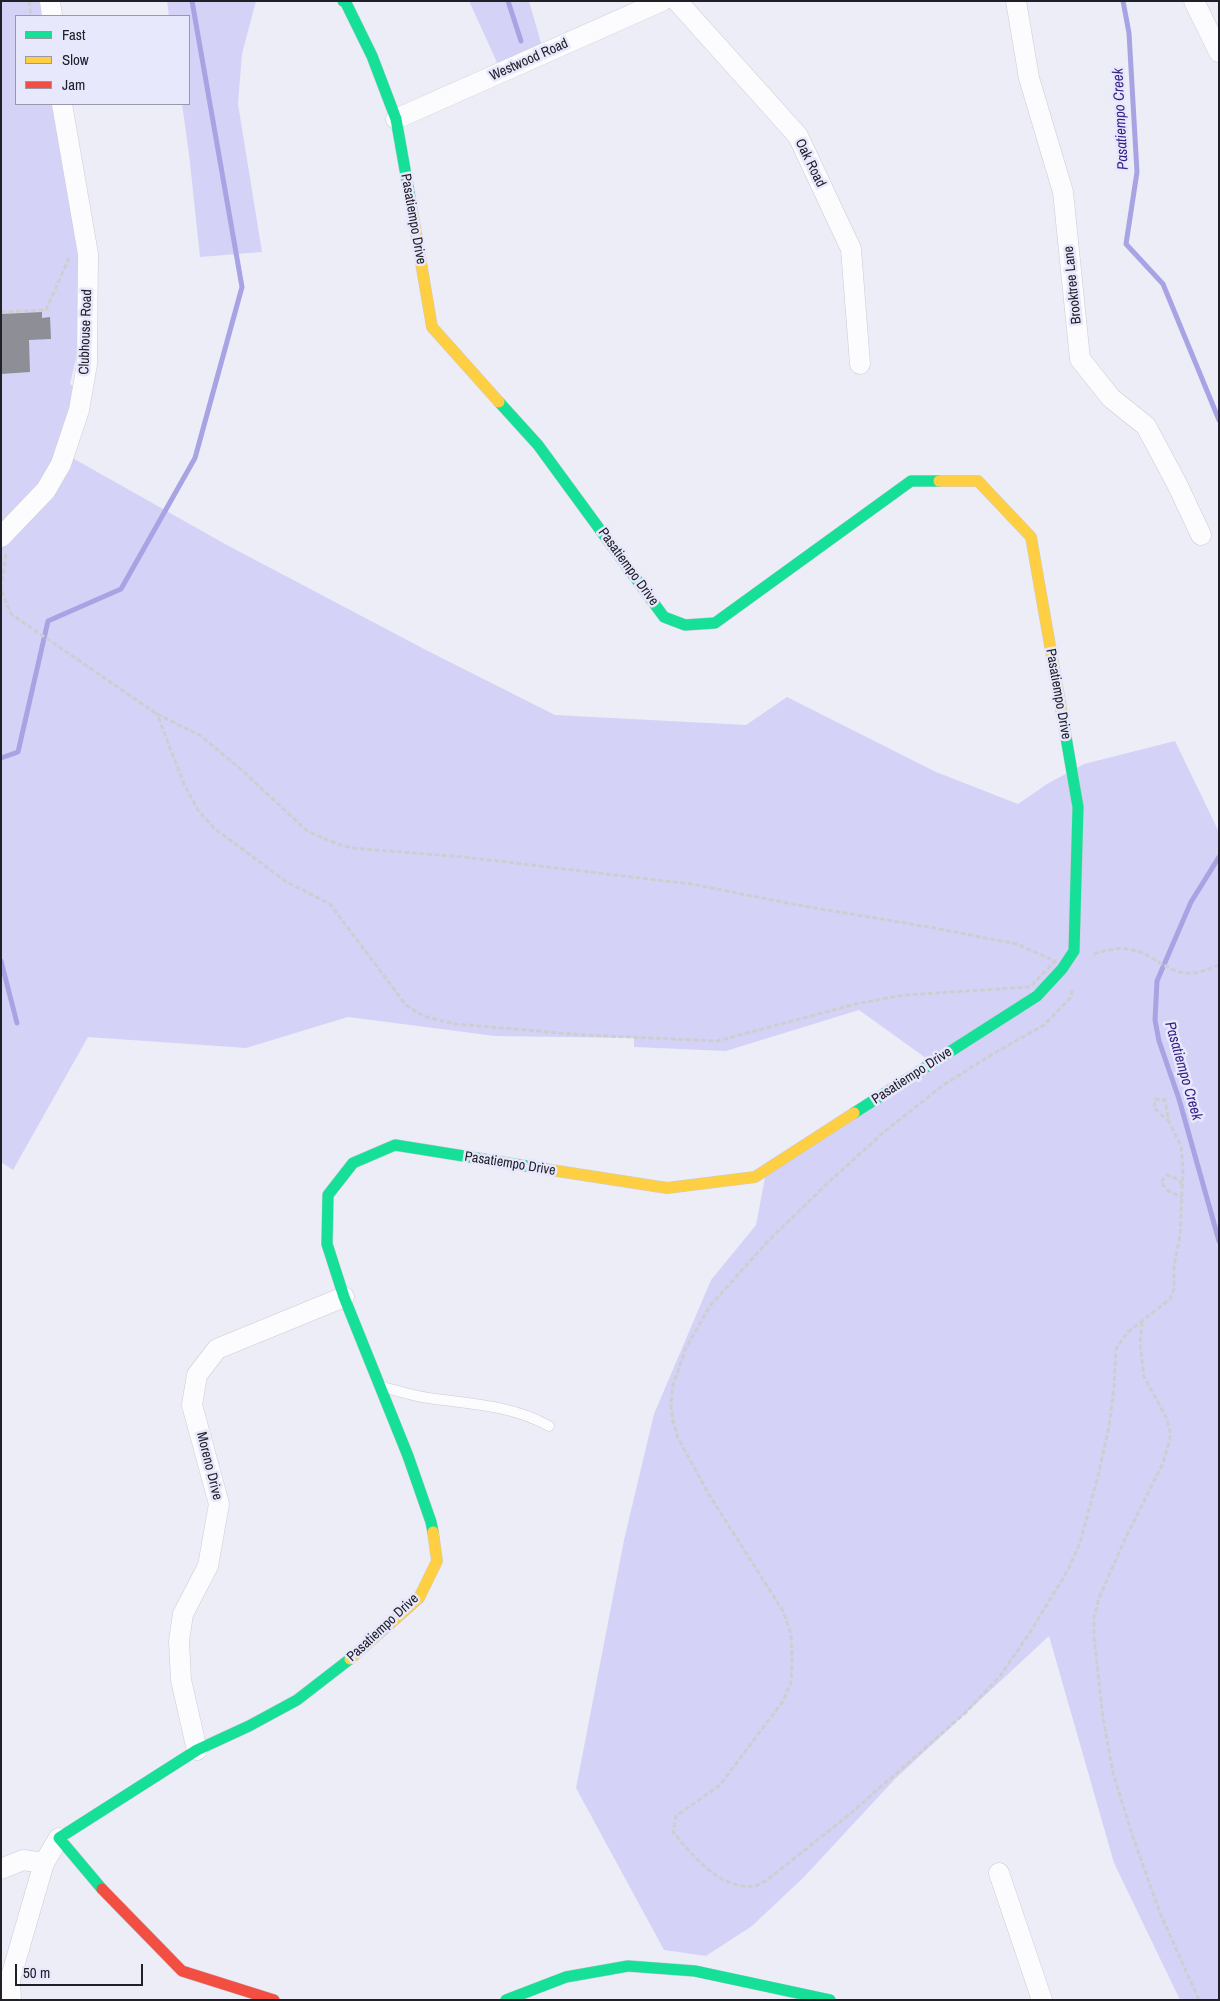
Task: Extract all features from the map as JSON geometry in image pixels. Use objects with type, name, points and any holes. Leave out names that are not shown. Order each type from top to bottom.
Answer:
[{"type":"street","points":[[50,1],[52,15]]},
{"type":"street","name":"Pasatiempo Drive","points":[[59,1838],[197,1750],[249,1726],[297,1700],[365,1648],[419,1598],[437,1561],[431,1522],[408,1456],[344,1296],[327,1244],[328,1195],[353,1163],[395,1145],[667,1188],[755,1177],[1037,996],[1059,965],[1074,951],[1078,807],[1031,537],[978,481],[911,481],[715,622],[685,624],[664,617],[538,445],[432,327],[396,119],[372,56],[346,3],[343,1]]},
{"type":"street","name":"Westwood Road","points":[[396,119],[662,1]]},
{"type":"street","name":"Oak Road","points":[[677,1],[798,136],[851,249],[860,364]]},
{"type":"street","name":"Brooktree Lane","points":[[1016,1],[1029,78],[1063,192],[1080,359],[1111,398],[1146,426],[1201,534]]},
{"type":"street","points":[[1194,1],[1219,52]]},
{"type":"street","name":"Clubhouse Road","points":[[1,537],[46,490],[61,464],[78,410],[87,364],[88,254],[62,105]]},
{"type":"street","name":"Moreno Drive","points":[[197,1750],[181,1680],[179,1641],[183,1614],[208,1566],[219,1504],[192,1405],[196,1375],[217,1349],[344,1296]]},
{"type":"street","points":[[11,2000],[10,1980],[44,1863],[59,1838],[112,1900],[182,1971],[274,2000]]},
{"type":"street","points":[[1,1869],[23,1860],[44,1863]]},
{"type":"street","points":[[999,1873],[1042,2000]]},
{"type":"street","points":[[506,2000],[566,1977],[628,1966],[695,1970],[801,1996],[830,2000]]},
{"type":"lane","points":[[380,1386],[426,1398],[477,1404],[530,1416],[549,1426]]},
{"type":"path","points":[[28,1],[31,15]]},
{"type":"path","points":[[1,312],[46,310],[69,259],[68,249]]},
{"type":"path","points":[[1,550],[6,552],[1,589],[11,614],[157,714],[201,736],[243,771],[308,831],[335,843],[351,848],[464,857],[690,884],[803,906],[935,928],[1016,944],[1059,965],[1070,976],[1073,985],[1071,998],[1044,1025],[942,1086],[884,1132],[832,1178],[767,1242],[710,1306],[686,1348],[673,1385],[671,1402],[672,1418],[678,1438],[708,1493],[783,1611],[791,1634],[791,1682],[783,1701],[720,1785],[676,1816],[673,1832],[694,1857],[721,1878],[737,1885],[755,1886],[768,1880],[850,1814],[966,1712],[1000,1676],[1068,1570],[1080,1543],[1088,1517],[1109,1426],[1114,1388],[1116,1349],[1128,1332],[1170,1299],[1174,1289],[1182,1197],[1181,1146],[1169,1122],[1165,1100],[1155,1099],[1154,1108],[1169,1122]]},
{"type":"path","points":[[157,714],[184,784],[198,810],[214,828],[284,881],[330,904],[406,1004],[422,1016],[455,1024],[499,1028],[717,1041],[856,1004],[904,995],[1030,987],[1059,965]]},
{"type":"path","points":[[1089,955],[1127,948],[1151,956],[1174,970],[1189,973],[1219,966]]},
{"type":"path","points":[[1182,1186],[1179,1180],[1167,1175],[1161,1182],[1168,1191],[1182,1197]]},
{"type":"path","points":[[1142,1321],[1140,1344],[1144,1377],[1166,1417],[1170,1439],[1163,1463],[1098,1598],[1094,1617],[1094,1638],[1103,1718],[1113,1773],[1160,1913],[1199,2000]]},
{"type":"shaded area","points":[[1,1],[45,1],[47,15],[15,15],[15,105],[61,105],[81,212],[81,337],[70,384],[73,386],[69,409],[69,456],[225,544],[426,650],[555,715],[746,725],[787,697],[936,772],[1018,804],[1047,784],[1084,764],[1175,741],[1219,832],[1219,2000],[1180,2000],[1114,1863],[1049,1636],[895,1779],[804,1877],[752,1926],[706,1956],[664,1950],[576,1788],[624,1540],[654,1414],[711,1280],[756,1225],[768,1162],[930,1061],[859,1010],[726,1051],[634,1047],[634,1038],[495,1036],[348,1017],[246,1048],[88,1037],[13,1170],[1,1162]]},
{"type":"shaded area","points":[[167,1],[256,1],[242,54],[238,104],[262,252],[200,257],[182,105],[190,105],[190,15],[169,15]]},
{"type":"shaded area","points":[[469,1],[529,1],[543,50],[500,69]]},
{"type":"building","points":[[42,312],[42,318],[50,317],[51,339],[29,340],[30,372],[1,374],[1,314]]},
{"type":"waterway","points":[[1,758],[18,752],[48,621],[121,589],[195,458],[242,287],[192,1]]},
{"type":"waterway","points":[[508,1],[521,41]]},
{"type":"waterway","name":"Pasatiempo Creek","points":[[1123,1],[1129,33],[1137,172],[1126,244],[1163,284],[1219,420]]},
{"type":"waterway","name":"Pasatiempo Creek","points":[[1219,857],[1191,902],[1157,981],[1155,1020],[1159,1041],[1179,1099],[1219,1241]]},
{"type":"waterway","points":[[1,961],[17,1023]]},
{"type":"traffic: fast","points":[[343,1],[346,3],[372,56],[396,119],[410,198]]},
{"type":"traffic: fast","points":[[499,402],[538,445],[664,617],[685,625],[715,623],[911,481],[939,481]]},
{"type":"traffic: fast","points":[[854,1113],[1037,996],[1062,969],[1074,951],[1078,807],[1062,714]]},
{"type":"traffic: fast","points":[[433,1532],[408,1456],[344,1297],[327,1244],[328,1195],[353,1163],[395,1145],[551,1170]]},
{"type":"traffic: fast","points":[[102,1889],[59,1838],[197,1750],[249,1726],[297,1700],[350,1659]]},
{"type":"traffic: fast","points":[[506,2000],[566,1977],[628,1966],[695,1971],[830,2000]]},
{"type":"traffic: slow","points":[[410,198],[432,327],[499,402]]},
{"type":"traffic: slow","points":[[939,481],[978,481],[1031,537],[1062,714]]},
{"type":"traffic: slow","points":[[551,1170],[667,1188],[755,1177],[854,1113]]},
{"type":"traffic: slow","points":[[350,1659],[419,1598],[437,1561],[433,1532]]},
{"type":"traffic: jam","points":[[102,1889],[182,1971],[274,2000]]}]
